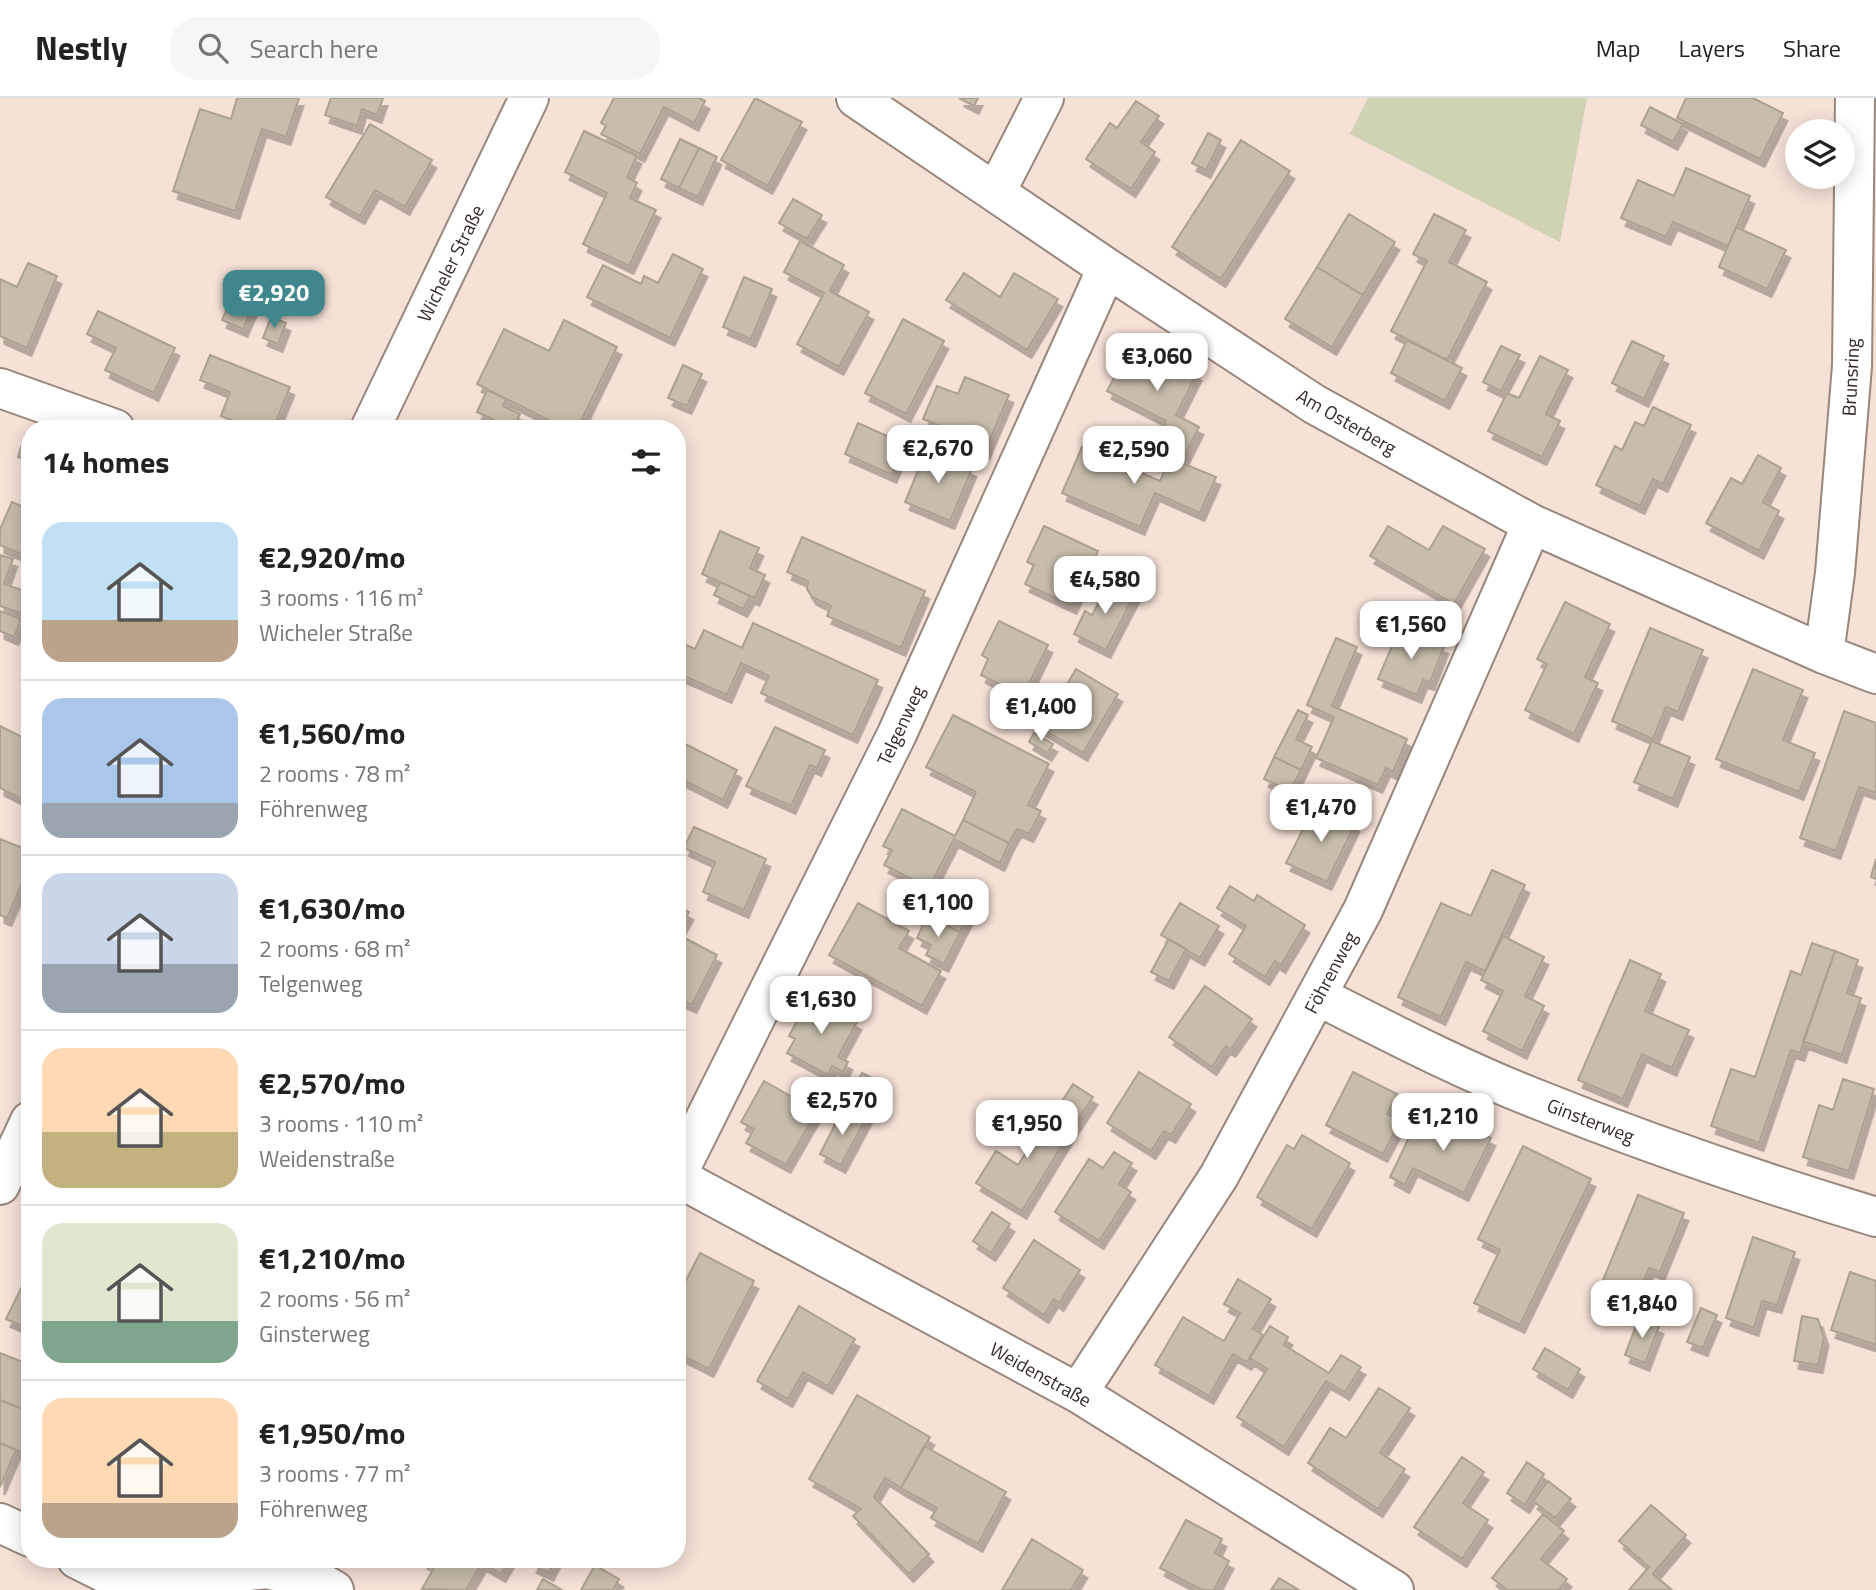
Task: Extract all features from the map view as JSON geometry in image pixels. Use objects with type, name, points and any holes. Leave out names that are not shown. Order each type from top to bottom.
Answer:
[{"type":"street","name":"Wicheler Straße","points":[[374,420],[529,98]]},
{"type":"street","name":"Am Osterberg","points":[[856,98],[1314,404],[1532,524],[1824,654],[1876,674]]},
{"type":"street","points":[[996,192],[1044,98]]},
{"type":"street","name":"Brunsring","points":[[1824,654],[1835,573],[1852,366],[1855,98]]},
{"type":"street","name":"Telgenweg","points":[[686,1158],[897,734],[1107,268]]},
{"type":"street","points":[[0,388],[90,420]]},
{"type":"street","name":"Föhrenweg","points":[[1078,1393],[1219,1177],[1363,910],[1532,524]]},
{"type":"street","name":"Ginsterweg","points":[[1318,996],[1414,1045],[1532,1098],[1761,1182],[1876,1217]]},
{"type":"street","points":[[0,1185],[21,1140]]},
{"type":"street","name":"Weidenstraße","points":[[686,1181],[1078,1393],[1394,1590]]},
{"type":"street","points":[[0,1523],[21,1533]]},
{"type":"street","points":[[96,1568],[117,1578],[152,1582],[267,1569],[318,1581],[334,1590]]},
{"type":"green space","points":[[1368,98],[1587,98],[1560,242],[1350,134]]},
{"type":"building","points":[[237,98],[299,98],[286,137],[262,129],[235,211],[173,191],[200,109],[231,119]]},
{"type":"building","points":[[331,98],[383,98],[377,115],[362,109],[357,126],[325,115]]},
{"type":"building","points":[[614,98],[699,98],[705,101],[694,123],[664,107],[640,154],[601,134],[606,126],[601,123]]},
{"type":"building","points":[[755,98],[802,122],[768,186],[721,160]]},
{"type":"building","points":[[959,98],[978,98],[974,106]]},
{"type":"building","points":[[1686,98],[1753,98],[1783,113],[1760,159],[1677,118]]},
{"type":"building","points":[[1136,101],[1159,116],[1141,142],[1155,152],[1131,189],[1086,159],[1110,123],[1117,128]]},
{"type":"building","points":[[1650,107],[1683,124],[1673,142],[1641,125]]},
{"type":"building","points":[[370,124],[432,160],[405,207],[375,190],[360,216],[326,197]]},
{"type":"building","points":[[584,131],[637,156],[627,177],[637,183],[630,198],[656,210],[629,266],[583,244],[607,193],[565,172]]},
{"type":"building","points":[[1208,133],[1221,140],[1206,170],[1192,163]]},
{"type":"building","points":[[680,139],[699,148],[679,188],[661,179]]},
{"type":"building","points":[[1241,140],[1290,171],[1221,279],[1172,247]]},
{"type":"building","points":[[699,148],[717,157],[698,197],[679,188]]},
{"type":"building","points":[[1686,168],[1750,196],[1728,246],[1673,222],[1666,237],[1621,218],[1638,180],[1674,196]]},
{"type":"building","points":[[793,199],[822,215],[807,239],[779,223]]},
{"type":"building","points":[[1349,214],[1395,242],[1363,295],[1317,267]]},
{"type":"building","points":[[1434,214],[1466,230],[1449,262],[1487,282],[1447,360],[1391,331],[1427,261],[1413,254]]},
{"type":"building","points":[[1736,227],[1786,250],[1767,289],[1719,267]]},
{"type":"building","points":[[800,241],[844,265],[830,291],[869,312],[839,367],[797,344],[824,293],[784,272]]},
{"type":"building","points":[[673,254],[703,269],[670,338],[587,297],[603,265],[641,284],[644,276],[658,283]]},
{"type":"building","points":[[28,263],[57,276],[27,348],[0,336],[0,279],[17,287]]},
{"type":"building","points":[[1317,267],[1363,295],[1332,347],[1285,319]]},
{"type":"building","points":[[964,273],[1000,297],[1014,273],[1058,299],[1027,350],[946,300]]},
{"type":"building","points":[[744,277],[772,289],[751,339],[723,327]]},
{"type":"building","points":[[235,290],[256,299],[243,329],[222,320]]},
{"type":"building","points":[[98,311],[175,348],[154,393],[105,370],[116,348],[87,334]]},
{"type":"building","points":[[271,317],[286,323],[278,344],[263,338]]},
{"type":"building","points":[[903,319],[944,341],[906,414],[865,393]]},
{"type":"building","points":[[564,320],[617,347],[581,420],[548,420],[477,384],[504,329],[549,351]]},
{"type":"building","points":[[1134,340],[1197,373],[1176,415],[1199,427],[1184,457],[1155,442],[1166,421],[1107,391]]},
{"type":"building","points":[[1407,340],[1462,368],[1445,401],[1391,373]]},
{"type":"building","points":[[1632,341],[1664,356],[1644,399],[1612,383]]},
{"type":"building","points":[[1501,346],[1520,355],[1501,391],[1483,382]]},
{"type":"building","points":[[210,355],[290,387],[277,420],[231,420],[221,416],[230,392],[200,380]]},
{"type":"building","points":[[1540,356],[1568,370],[1546,414],[1560,421],[1542,457],[1488,431],[1507,393],[1519,398]]},
{"type":"building","points":[[683,365],[702,374],[687,406],[668,398]]},
{"type":"building","points":[[965,377],[1009,395],[985,451],[938,431],[940,426],[923,419],[937,386],[958,394]]},
{"type":"building","points":[[487,390],[506,399],[503,406],[520,414],[517,420],[494,420],[477,412]]},
{"type":"building","points":[[1653,407],[1691,425],[1663,484],[1653,479],[1640,506],[1596,485],[1615,446],[1622,450],[1635,422],[1644,426]]},
{"type":"building","points":[[858,423],[905,444],[892,475],[845,454]]},
{"type":"building","points":[[1082,447],[1160,481],[1170,458],[1216,477],[1200,513],[1155,493],[1140,527],[1062,493]]},
{"type":"building","points":[[927,449],[972,469],[950,521],[905,502]]},
{"type":"building","points":[[1758,455],[1781,468],[1763,502],[1779,511],[1759,551],[1706,523],[1731,478],[1742,484]]},
{"type":"building","points":[[12,502],[21,506],[21,554],[0,545],[0,529]]},
{"type":"building","points":[[1044,526],[1098,551],[1072,606],[1025,584],[1034,565],[1027,562]]},
{"type":"building","points":[[1388,526],[1429,550],[1443,526],[1485,549],[1454,604],[1370,556]]},
{"type":"building","points":[[720,531],[759,548],[750,568],[765,575],[755,598],[702,574]]},
{"type":"building","points":[[802,537],[925,591],[901,648],[827,616],[831,606],[812,597],[807,589],[808,581],[787,572]]},
{"type":"building","points":[[0,555],[13,559],[4,584],[21,590],[21,613],[0,606]]},
{"type":"building","points":[[1110,581],[1135,594],[1106,650],[1074,634],[1085,611],[1092,615]]},
{"type":"building","points":[[720,582],[750,596],[743,609],[714,595]]},
{"type":"building","points":[[1565,602],[1610,624],[1585,677],[1598,683],[1574,734],[1525,710],[1547,664],[1537,659]]},
{"type":"building","points":[[0,611],[21,619],[14,637],[0,631]]},
{"type":"building","points":[[999,621],[1048,645],[1023,696],[981,675],[988,659],[982,655]]},
{"type":"building","points":[[753,623],[878,680],[853,735],[761,693],[769,676],[741,663],[727,695],[686,677],[686,645],[695,649],[704,630],[742,648]]},
{"type":"building","points":[[1400,627],[1444,646],[1430,682],[1423,680],[1417,695],[1378,679]]},
{"type":"building","points":[[1650,628],[1703,650],[1678,712],[1666,707],[1653,739],[1612,721]]},
{"type":"building","points":[[1336,638],[1357,647],[1332,706],[1407,739],[1393,772],[1386,768],[1378,785],[1316,758],[1334,717],[1307,705]]},
{"type":"building","points":[[1076,669],[1118,694],[1083,753],[1041,728]]},
{"type":"building","points":[[1753,669],[1803,690],[1783,740],[1815,753],[1799,792],[1716,759]]},
{"type":"building","points":[[1298,710],[1308,715],[1296,739],[1312,747],[1301,770],[1274,757]]},
{"type":"building","points":[[1844,711],[1876,723],[1876,793],[1859,787],[1836,851],[1800,838]]},
{"type":"building","points":[[953,715],[1049,764],[1028,805],[1041,811],[1029,834],[1017,829],[1009,843],[963,820],[976,792],[926,767]]},
{"type":"building","points":[[0,726],[21,736],[21,798],[0,788]]},
{"type":"building","points":[[775,727],[825,750],[817,768],[810,765],[791,806],[746,786]]},
{"type":"building","points":[[1034,733],[1053,744],[1047,753],[1029,742]]},
{"type":"building","points":[[1652,741],[1690,757],[1673,799],[1634,782]]},
{"type":"building","points":[[686,744],[737,770],[723,800],[686,782]]},
{"type":"building","points":[[1274,757],[1301,770],[1290,791],[1264,779]]},
{"type":"building","points":[[1315,805],[1355,824],[1327,882],[1286,863]]},
{"type":"building","points":[[902,809],[955,836],[963,820],[1009,843],[1000,863],[954,839],[929,888],[884,865],[892,850],[883,846]]},
{"type":"building","points":[[694,827],[766,859],[744,910],[703,892],[715,862],[686,849]]},
{"type":"building","points":[[0,839],[21,847],[21,886],[7,918],[0,915]]},
{"type":"building","points":[[1876,859],[1876,879],[1871,877]]},
{"type":"building","points":[[1492,870],[1525,885],[1485,971],[1466,962],[1441,1017],[1398,997],[1441,903],[1471,916]]},
{"type":"building","points":[[1230,886],[1254,901],[1257,895],[1305,925],[1281,965],[1275,961],[1265,977],[1229,954],[1246,926],[1217,908]]},
{"type":"building","points":[[956,890],[976,901],[960,932],[940,922]]},
{"type":"building","points":[[858,903],[909,931],[899,948],[941,971],[922,1006],[829,955]]},
{"type":"building","points":[[1180,903],[1219,926],[1200,958],[1161,935]]},
{"type":"building","points":[[927,916],[960,932],[944,964],[926,955],[931,945],[917,938]]},
{"type":"building","points":[[1503,936],[1544,957],[1525,996],[1544,1006],[1522,1051],[1483,1031],[1503,991],[1481,980]]},
{"type":"building","points":[[686,939],[717,955],[692,1005],[686,1002]]},
{"type":"building","points":[[1169,939],[1186,949],[1169,981],[1151,972]]},
{"type":"building","points":[[1812,943],[1835,951],[1800,1053],[1791,1050],[1759,1143],[1711,1126],[1731,1069],[1755,1077],[1791,971],[1801,975]]},
{"type":"building","points":[[1835,951],[1858,960],[1847,993],[1861,998],[1842,1055],[1803,1041]]},
{"type":"building","points":[[1630,960],[1661,974],[1645,1011],[1689,1030],[1672,1068],[1642,1054],[1623,1099],[1578,1080]]},
{"type":"building","points":[[1205,986],[1252,1019],[1231,1049],[1226,1046],[1212,1067],[1169,1037]]},
{"type":"building","points":[[810,996],[857,1022],[838,1057],[848,1062],[843,1072],[832,1066],[828,1075],[787,1053],[795,1039],[789,1036]]},
{"type":"building","points":[[1139,1072],[1191,1104],[1171,1135],[1164,1131],[1151,1151],[1107,1123]]},
{"type":"building","points":[[1353,1072],[1397,1094],[1387,1114],[1401,1120],[1383,1154],[1326,1125]]},
{"type":"building","points":[[862,1073],[884,1084],[865,1120],[843,1109]]},
{"type":"building","points":[[1843,1079],[1874,1089],[1849,1171],[1803,1157],[1819,1105],[1833,1110]]},
{"type":"building","points":[[764,1081],[817,1111],[786,1165],[746,1143],[754,1129],[741,1122]]},
{"type":"building","points":[[1073,1084],[1093,1097],[1073,1127],[1054,1114]]},
{"type":"building","points":[[1036,1104],[1073,1127],[1022,1211],[976,1183],[996,1151],[1018,1165],[1034,1140],[1020,1131]]},
{"type":"building","points":[[843,1109],[865,1120],[841,1165],[820,1154]]},
{"type":"building","points":[[1438,1112],[1491,1138],[1464,1193],[1413,1168],[1405,1185],[1390,1177],[1413,1129],[1427,1136]]},
{"type":"building","points":[[1302,1135],[1350,1163],[1312,1229],[1257,1197],[1287,1145],[1294,1149]]},
{"type":"building","points":[[1523,1146],[1591,1179],[1520,1325],[1474,1303],[1500,1250],[1478,1239]]},
{"type":"building","points":[[1114,1152],[1132,1163],[1119,1184],[1131,1192],[1099,1241],[1055,1212],[1089,1159],[1103,1168]]},
{"type":"building","points":[[1638,1195],[1684,1213],[1660,1272],[1649,1268],[1636,1300],[1601,1285]]},
{"type":"building","points":[[992,1212],[1010,1224],[991,1253],[973,1241]]},
{"type":"building","points":[[1753,1237],[1795,1252],[1777,1305],[1762,1301],[1754,1328],[1726,1318]]},
{"type":"building","points":[[1034,1240],[1080,1270],[1059,1303],[1054,1299],[1044,1315],[1003,1288]]},
{"type":"building","points":[[700,1253],[754,1281],[709,1369],[686,1358],[686,1280]]},
{"type":"building","points":[[1850,1272],[1876,1281],[1876,1345],[1831,1330]]},
{"type":"building","points":[[1238,1279],[1271,1299],[1253,1329],[1263,1335],[1247,1362],[1233,1354],[1209,1396],[1155,1365],[1183,1317],[1224,1341],[1240,1313],[1224,1304]]},
{"type":"building","points":[[21,1288],[21,1326],[6,1319]]},
{"type":"building","points":[[799,1306],[855,1339],[828,1386],[803,1372],[788,1399],[757,1381]]},
{"type":"building","points":[[1701,1308],[1717,1315],[1703,1348],[1687,1342]]},
{"type":"building","points":[[1802,1316],[1818,1319],[1824,1338],[1818,1365],[1794,1361]]},
{"type":"building","points":[[1639,1318],[1659,1326],[1645,1363],[1625,1355]]},
{"type":"building","points":[[1270,1326],[1288,1337],[1284,1345],[1329,1373],[1341,1355],[1361,1367],[1345,1392],[1326,1381],[1284,1447],[1237,1417],[1267,1369],[1250,1358]]},
{"type":"building","points":[[1545,1348],[1580,1369],[1568,1390],[1533,1369]]},
{"type":"building","points":[[0,1353],[21,1361],[21,1408],[0,1400]]},
{"type":"building","points":[[1379,1388],[1410,1408],[1380,1453],[1405,1469],[1378,1509],[1308,1463],[1330,1428],[1346,1438]]},
{"type":"building","points":[[857,1395],[930,1437],[901,1488],[885,1478],[874,1497],[929,1554],[909,1574],[853,1516],[861,1509],[809,1479]]},
{"type":"building","points":[[0,1400],[21,1408],[21,1452],[0,1443]]},
{"type":"building","points":[[0,1443],[16,1450],[0,1487]]},
{"type":"building","points":[[924,1446],[1006,1492],[978,1544],[931,1518],[937,1508],[901,1488]]},
{"type":"building","points":[[1462,1457],[1484,1472],[1463,1503],[1488,1520],[1462,1559],[1414,1527]]},
{"type":"building","points":[[1527,1462],[1544,1474],[1525,1505],[1507,1493]]},
{"type":"building","points":[[1548,1481],[1571,1499],[1555,1518],[1533,1501]]},
{"type":"building","points":[[1651,1505],[1686,1535],[1653,1574],[1672,1590],[1629,1590],[1649,1567],[1619,1541]]},
{"type":"building","points":[[1543,1514],[1564,1531],[1541,1559],[1567,1579],[1559,1590],[1507,1590],[1492,1578]]},
{"type":"building","points":[[1186,1520],[1222,1539],[1215,1553],[1229,1561],[1214,1590],[1202,1590],[1160,1568]]},
{"type":"building","points":[[1032,1539],[1083,1570],[1071,1590],[1002,1590]]},
{"type":"building","points":[[434,1568],[479,1568],[466,1590],[422,1589]]},
{"type":"building","points":[[491,1568],[505,1568],[501,1574]]},
{"type":"building","points":[[538,1568],[552,1568],[549,1573]]},
{"type":"building","points":[[593,1568],[600,1568],[619,1579],[613,1590],[581,1590]]},
{"type":"building","points":[[1279,1578],[1299,1590],[1271,1590]]},
{"type":"building","points":[[543,1579],[562,1590],[537,1590]]}]
